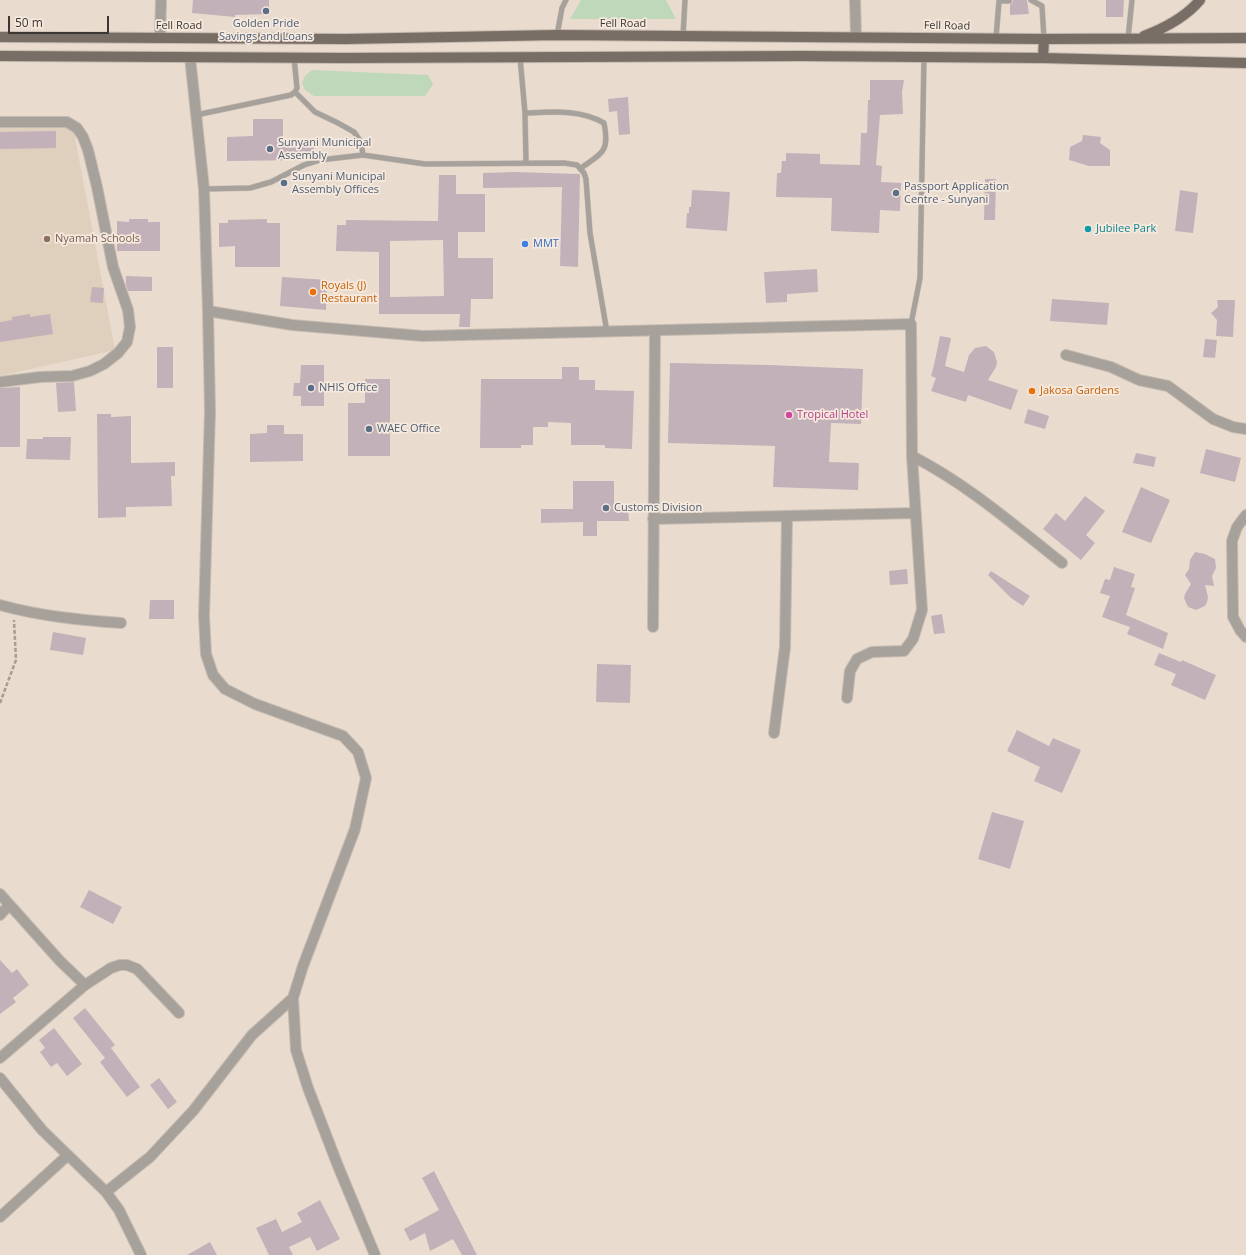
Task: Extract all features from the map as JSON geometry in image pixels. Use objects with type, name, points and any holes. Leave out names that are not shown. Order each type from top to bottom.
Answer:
[{"type":"main road","points":[[1132,38],[1160,30],[1194,8],[1200,0]]},
{"type":"main road","name":"Fell Road","points":[[0,37],[345,39],[557,35],[856,36],[1044,39],[1246,38]]},
{"type":"main road","points":[[1043,58],[1044,39]]},
{"type":"main road","points":[[0,56],[294,58],[924,57],[1043,58],[1246,63]]},
{"type":"street","points":[[160,38],[161,0]]},
{"type":"street","points":[[855,0],[856,36]]},
{"type":"street","points":[[190,57],[204,189],[208,311],[210,411],[204,616],[206,654],[213,675],[225,689],[255,704],[343,736],[358,752],[366,778],[356,829],[303,966],[293,998],[296,1050],[308,1088],[338,1166],[375,1255]]},
{"type":"street","points":[[0,122],[67,122],[77,128],[83,137],[88,150],[97,187],[113,268],[128,310],[130,327],[127,342],[118,353],[104,364],[90,371],[72,376],[40,377],[0,382]]},
{"type":"street","points":[[208,311],[292,325],[424,336],[911,324],[912,456],[922,610],[913,639],[904,651],[872,652],[857,659],[850,671],[847,698]]},
{"type":"street","points":[[653,627],[655,331]]},
{"type":"street","points":[[1066,355],[1112,367],[1139,380],[1168,386],[1213,419],[1233,427],[1246,429]]},
{"type":"street","points":[[912,456],[936,468],[976,494],[1062,563]]},
{"type":"street","points":[[654,519],[916,513]]},
{"type":"street","points":[[1246,515],[1237,527],[1232,541],[1233,617],[1240,630],[1246,637]]},
{"type":"street","points":[[774,733],[785,647],[787,516]]},
{"type":"street","points":[[0,606],[67,619],[121,623]]},
{"type":"street","points":[[0,894],[60,961],[85,985]]},
{"type":"street","points":[[0,915],[9,905]]},
{"type":"street","points":[[0,1058],[85,985],[111,968],[120,965],[127,965],[137,969],[179,1013]]},
{"type":"street","points":[[106,1192],[150,1157],[193,1111],[252,1035],[293,998]]},
{"type":"street","points":[[0,1078],[42,1130],[106,1192],[119,1210],[141,1255]]},
{"type":"street","points":[[0,1216],[68,1155]]},
{"type":"lane","points":[[557,35],[562,8],[566,0]]},
{"type":"lane","points":[[683,36],[685,0]]},
{"type":"lane","points":[[996,38],[999,0],[1009,1]]},
{"type":"lane","points":[[1031,0],[1042,6],[1044,39]]},
{"type":"lane","points":[[1132,0],[1132,38]]},
{"type":"lane","points":[[520,57],[525,113],[526,163]]},
{"type":"lane","points":[[911,324],[920,278],[924,57]]},
{"type":"lane","points":[[196,115],[291,95],[297,88],[294,58]]},
{"type":"lane","points":[[295,92],[315,112],[354,132],[361,142],[363,155]]},
{"type":"lane","points":[[525,113],[576,113],[595,118],[604,123],[606,136],[605,149],[581,168]]},
{"type":"lane","points":[[204,189],[250,188],[271,182],[304,165],[320,160],[363,155],[425,164],[526,163],[577,165],[581,168],[586,179],[590,233],[607,332]]},
{"type":"path","points":[[0,703],[16,660],[14,609]]},
{"type":"shaded area","name":"Nyamah Schools","points":[[0,127],[73,127],[115,350],[0,376]]},
{"type":"green space","points":[[581,0],[666,0],[676,19],[570,19]]},
{"type":"green space","points":[[312,70],[428,75],[433,84],[425,96],[314,96],[305,90],[302,82],[305,76]]},
{"type":"building","points":[[193,0],[269,0],[269,14],[235,15],[235,17],[192,13]]},
{"type":"building","points":[[1013,0],[1027,0],[1029,14],[1010,15],[1010,5]]},
{"type":"building","points":[[1106,0],[1124,0],[1123,17],[1106,17]]},
{"type":"building","points":[[870,80],[904,80],[902,92],[903,114],[880,115],[876,165],[882,166],[881,182],[901,183],[900,211],[880,210],[879,233],[831,231],[832,198],[776,197],[777,173],[781,173],[782,161],[786,161],[786,153],[820,154],[820,164],[860,165],[861,133],[867,133]]},
{"type":"building","points":[[628,97],[630,134],[619,135],[617,111],[609,112],[608,99]]},
{"type":"building","name":"Sunyani Municipal Assembly","points":[[253,119],[283,119],[283,139],[314,139],[314,158],[308,160],[227,161],[227,137],[253,136]]},
{"type":"building","points":[[56,131],[56,148],[0,149],[0,132]]},
{"type":"building","points":[[1083,135],[1101,137],[1100,143],[1110,150],[1110,166],[1089,166],[1069,160],[1070,147],[1082,141]]},
{"type":"building","points":[[515,172],[580,175],[578,267],[560,266],[562,187],[483,188],[483,173]]},
{"type":"building","points":[[439,175],[456,175],[456,194],[485,194],[485,232],[458,232],[458,258],[493,258],[493,299],[471,299],[470,327],[459,327],[460,314],[379,314],[379,252],[336,251],[337,225],[346,225],[346,220],[438,221]],"holes":[[[443,240],[444,296],[390,297],[390,241]]]},
{"type":"building","points":[[985,179],[996,179],[995,220],[984,220]]},
{"type":"building","points":[[692,190],[730,192],[727,231],[686,228],[687,213],[689,213],[689,207],[691,207]]},
{"type":"building","points":[[1180,190],[1198,193],[1193,233],[1175,231]]},
{"type":"building","points":[[129,219],[148,219],[148,222],[160,222],[160,251],[117,251],[117,221],[129,222]]},
{"type":"building","points":[[267,219],[267,223],[280,223],[280,267],[235,267],[235,246],[219,247],[219,223],[228,223],[228,220]]},
{"type":"building","points":[[817,269],[818,292],[787,294],[787,302],[766,303],[764,272]]},
{"type":"building","points":[[126,276],[152,277],[152,291],[128,291]]},
{"type":"building","points":[[282,277],[327,280],[326,310],[280,306]]},
{"type":"building","points":[[92,287],[104,288],[103,303],[90,302]]},
{"type":"building","points":[[1052,299],[1109,303],[1107,325],[1050,321]]},
{"type":"building","points":[[1217,300],[1235,300],[1233,337],[1216,336],[1217,320],[1211,313],[1218,307]]},
{"type":"building","points":[[30,314],[30,317],[50,314],[53,334],[0,342],[0,322],[12,320],[12,317]]},
{"type":"building","points":[[940,336],[951,338],[945,366],[964,372],[969,355],[975,348],[986,346],[994,352],[997,362],[996,367],[988,380],[1018,390],[1011,410],[968,395],[966,402],[931,391],[936,378],[931,376]]},
{"type":"building","points":[[1205,339],[1217,340],[1215,358],[1203,357]]},
{"type":"building","points":[[157,347],[173,347],[173,388],[157,388]]},
{"type":"building","points":[[670,363],[863,369],[861,424],[831,423],[829,462],[859,463],[858,490],[773,487],[775,446],[668,443]]},
{"type":"building","points":[[301,365],[324,365],[324,406],[301,406],[301,396],[293,396],[294,383],[300,383]]},
{"type":"building","points":[[562,367],[579,367],[579,380],[595,380],[595,390],[634,391],[632,449],[605,448],[605,445],[571,445],[571,423],[548,422],[548,427],[533,427],[533,445],[521,445],[521,448],[480,448],[481,379],[562,379]]},
{"type":"building","name":"WAEC Office","points":[[365,379],[390,379],[390,456],[348,456],[348,403],[365,403]]},
{"type":"building","points":[[74,382],[76,411],[58,412],[56,383]]},
{"type":"building","points":[[20,387],[20,447],[0,447],[0,388]]},
{"type":"building","points":[[1028,409],[1049,416],[1045,429],[1024,423]]},
{"type":"building","points":[[97,414],[111,414],[111,417],[131,416],[131,463],[175,462],[175,476],[171,476],[172,506],[126,507],[126,517],[98,518]]},
{"type":"building","points":[[267,425],[284,425],[284,434],[303,434],[303,461],[250,462],[250,434],[267,433]]},
{"type":"building","points":[[43,437],[71,437],[70,460],[26,459],[27,439],[43,439]]},
{"type":"building","points":[[1206,449],[1241,458],[1235,482],[1200,473]]},
{"type":"building","points":[[1136,453],[1156,457],[1154,467],[1133,463]]},
{"type":"building","name":"Customs Division","points":[[573,481],[614,481],[614,508],[628,508],[629,521],[597,521],[597,536],[583,536],[583,522],[541,523],[541,509],[573,509]]},
{"type":"building","points":[[1141,487],[1170,500],[1151,543],[1122,532]]},
{"type":"building","points":[[1085,496],[1105,511],[1086,535],[1095,543],[1081,560],[1043,529],[1056,513],[1065,521]]},
{"type":"building","points":[[1195,552],[1205,554],[1215,559],[1216,568],[1212,576],[1214,586],[1205,585],[1208,597],[1207,602],[1205,606],[1196,610],[1188,607],[1184,598],[1191,584],[1185,575],[1189,569],[1190,560]]},
{"type":"building","points":[[1114,567],[1135,574],[1131,587],[1135,588],[1126,615],[1168,633],[1163,649],[1127,634],[1130,627],[1102,617],[1110,596],[1100,593],[1105,579],[1110,580]]},
{"type":"building","points":[[907,569],[908,584],[890,585],[889,571]]},
{"type":"building","points":[[991,571],[1030,596],[1023,606],[1011,598],[988,575]]},
{"type":"building","points":[[150,600],[174,600],[174,619],[149,619]]},
{"type":"building","points":[[942,614],[945,633],[934,634],[931,616]]},
{"type":"building","points":[[53,632],[86,638],[83,655],[50,650]]},
{"type":"building","points":[[1159,653],[1181,662],[1182,660],[1216,675],[1205,700],[1171,685],[1176,674],[1154,665]]},
{"type":"building","points":[[597,664],[631,665],[630,703],[596,702]]},
{"type":"building","points":[[1017,730],[1049,746],[1053,738],[1081,750],[1062,793],[1034,781],[1040,767],[1007,751]]},
{"type":"building","points":[[992,812],[1024,821],[1010,869],[978,859]]},
{"type":"building","points":[[89,890],[122,907],[113,924],[80,907]]},
{"type":"building","points":[[0,960],[12,973],[17,969],[29,985],[13,998],[16,1002],[0,1014]]},
{"type":"building","points":[[85,1008],[115,1045],[111,1048],[140,1087],[127,1097],[100,1062],[105,1058],[73,1018]]},
{"type":"building","points":[[54,1028],[82,1064],[67,1076],[57,1063],[51,1067],[40,1052],[45,1048],[39,1040]]},
{"type":"building","points":[[159,1078],[177,1102],[168,1109],[150,1085]]},
{"type":"building","points":[[434,1171],[477,1255],[462,1255],[453,1239],[430,1251],[425,1233],[410,1241],[404,1229],[439,1210],[422,1178]]},
{"type":"building","points":[[320,1200],[340,1239],[317,1251],[310,1237],[289,1247],[293,1255],[269,1255],[256,1228],[276,1219],[282,1232],[302,1222],[297,1213]]},
{"type":"building","points":[[210,1242],[217,1255],[187,1255]]},
{"type":"place","name":"Golden Pride Savings and Loans","points":[[266,11]]},
{"type":"place","name":"Sunyani Municipal Assembly","points":[[270,149]]},
{"type":"place","name":"Sunyani Municipal Assembly Offices","points":[[284,183]]},
{"type":"place","name":"Passport Application Centre - Sunyani","points":[[896,193]]},
{"type":"place","name":"Jubilee Park","points":[[1088,229]]},
{"type":"place","name":"Nyamah Schools","points":[[47,239]]},
{"type":"place","name":"MMT","points":[[525,244]]},
{"type":"place","name":"Royals (J) Restaurant","points":[[313,292]]},
{"type":"place","name":"NHIS Office","points":[[311,388]]},
{"type":"place","name":"Jakosa Gardens","points":[[1032,391]]},
{"type":"place","name":"Tropical Hotel","points":[[789,415]]},
{"type":"place","name":"WAEC Office","points":[[369,429]]},
{"type":"place","name":"Customs Division","points":[[606,508]]}]
